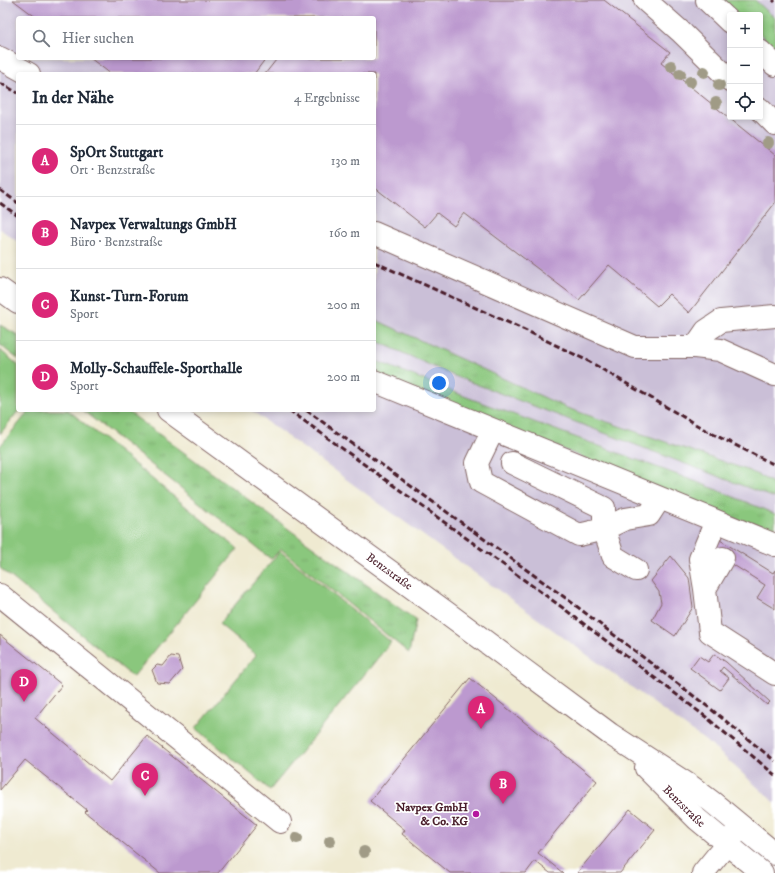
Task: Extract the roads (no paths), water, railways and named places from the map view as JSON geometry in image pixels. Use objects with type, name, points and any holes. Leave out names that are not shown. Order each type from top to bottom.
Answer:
[{"type":"main road","points":[[645,0],[727,77]]},
{"type":"main road","points":[[707,0],[727,19]]},
{"type":"main road","points":[[763,53],[775,65]]},
{"type":"main road","points":[[0,58],[25,72]]},
{"type":"main road","points":[[763,112],[775,124]]},
{"type":"main road","points":[[376,234],[636,347],[695,346],[720,350],[775,375]]},
{"type":"main road","points":[[0,289],[16,301]]},
{"type":"main road","points":[[695,346],[706,331],[721,321],[775,316]]},
{"type":"main road","points":[[376,382],[716,521],[731,545]]},
{"type":"main road","name":"Benzstraße","points":[[171,412],[447,613],[610,734],[692,787],[775,854]]},
{"type":"main road","points":[[493,430],[477,462],[481,482],[579,535],[604,530],[625,518],[649,515],[660,498]]},
{"type":"main road","points":[[512,462],[604,508],[604,530],[613,556],[636,570]]},
{"type":"main road","points":[[716,521],[700,559],[710,632],[775,674]]},
{"type":"main road","points":[[731,545],[775,545]]},
{"type":"main road","points":[[705,589],[731,545]]},
{"type":"main road","points":[[0,595],[280,822]]},
{"type":"main road","name":"Benzstraße","points":[[610,734],[625,747],[697,820],[762,873]]},
{"type":"main road","points":[[703,873],[741,826]]},
{"type":"railway","points":[[0,83],[16,92]]},
{"type":"railway","points":[[0,190],[16,202]]},
{"type":"railway","points":[[0,203],[16,215]]},
{"type":"railway","points":[[376,263],[527,331],[590,362],[707,431],[775,465]]},
{"type":"railway","points":[[292,412],[563,608],[706,717],[775,775]]},
{"type":"railway","points":[[309,412],[571,602],[712,710],[775,761]]},
{"type":"place","name":"Molly-Schauffele-Sporthalle","points":[[24,702]]},
{"type":"place","name":"SpOrt Stuttgart","points":[[481,729]]},
{"type":"place","name":"Kunst-Turn-Forum","points":[[145,796]]},
{"type":"place","name":"Navpex Verwaltungs GmbH","points":[[503,804]]},
{"type":"place","name":"Navpex GmbH & Co. KG","points":[[476,814]]}]
